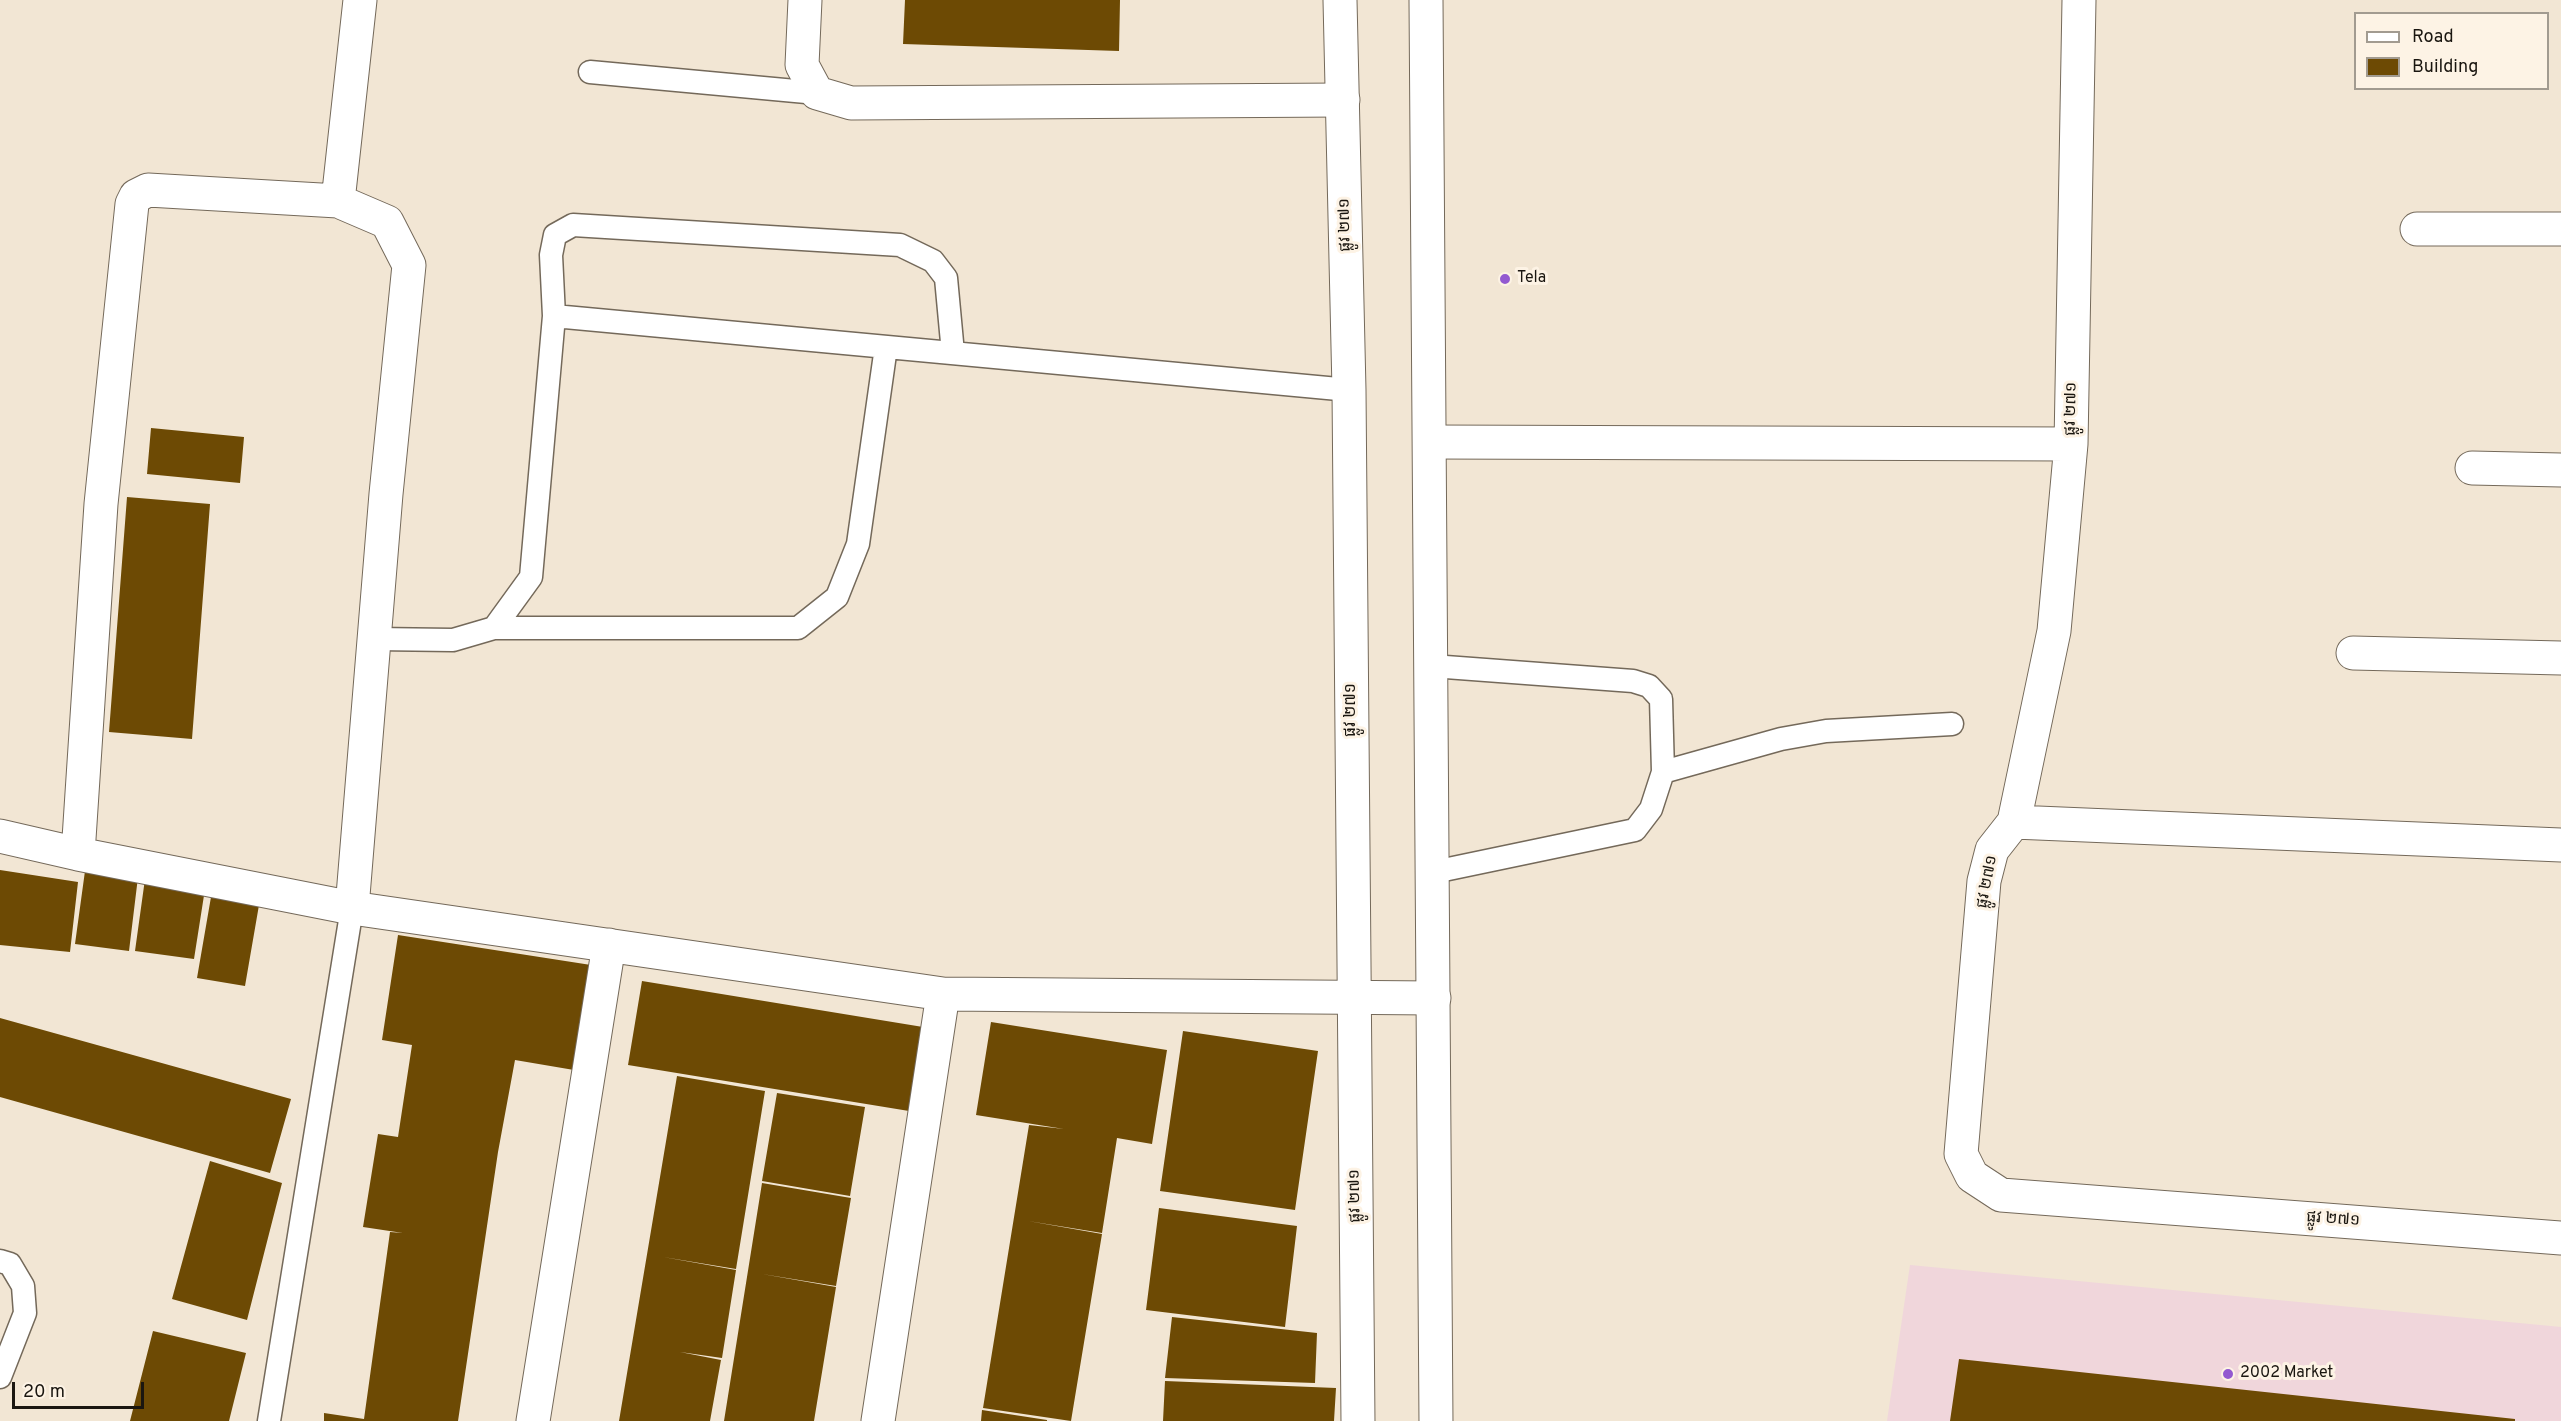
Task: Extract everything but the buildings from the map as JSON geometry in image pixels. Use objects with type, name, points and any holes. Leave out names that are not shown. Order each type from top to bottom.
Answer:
[{"type":"street","points":[[338,201],[360,0]]},
{"type":"street","points":[[805,0],[802,65],[816,93],[851,103],[1343,100]]},
{"type":"street","name":"ផ្លូវ ២៧១","points":[[1340,0],[1349,390],[1358,1421]]},
{"type":"street","points":[[1426,0],[1431,442],[1436,1421]]},
{"type":"street","name":"ផ្លូវ ២៧១","points":[[2079,0],[2071,444],[2054,631],[2014,822],[1992,850],[1984,881],[1960,1154],[1972,1176],[2001,1195],[2561,1238]]},
{"type":"street","points":[[78,854],[101,504],[132,204],[136,196],[148,190],[338,201],[387,222],[409,265],[386,494],[352,908]]},
{"type":"street","points":[[2417,229],[2561,229]]},
{"type":"street","points":[[1431,442],[2071,444]]},
{"type":"street","points":[[2472,468],[2561,470]]},
{"type":"street","points":[[2354,653],[2561,658]]},
{"type":"street","points":[[2014,822],[2561,845]]},
{"type":"street","points":[[0,836],[78,854],[352,908],[943,993],[1434,998]]},
{"type":"street","points":[[533,1421],[609,945]]},
{"type":"street","points":[[878,1421],[943,993]]},
{"type":"lane","points":[[590,72],[816,93]]},
{"type":"lane","points":[[494,628],[531,577],[554,316],[551,255],[555,234],[573,225],[900,245],[933,261],[946,278],[953,353]]},
{"type":"lane","points":[[554,316],[1349,390]]},
{"type":"lane","points":[[375,639],[453,640],[494,628],[798,628],[837,597],[858,544],[886,347]]},
{"type":"lane","points":[[1432,666],[1633,681],[1649,686],[1660,699],[1663,772],[1651,809],[1635,830],[1434,872]]},
{"type":"lane","points":[[1663,772],[1781,739],[1826,731],[1952,724]]},
{"type":"lane","points":[[268,1421],[352,908]]},
{"type":"lane","points":[[0,1261],[10,1264],[23,1286],[25,1313],[0,1377]]},
{"type":"shaded area","name":"2002 Market","points":[[1910,1265],[2561,1327],[2561,1421],[1887,1421]]},
{"type":"place","name":"Tela","points":[[1505,279]]},
{"type":"place","name":"2002 Market","points":[[2228,1374]]}]
